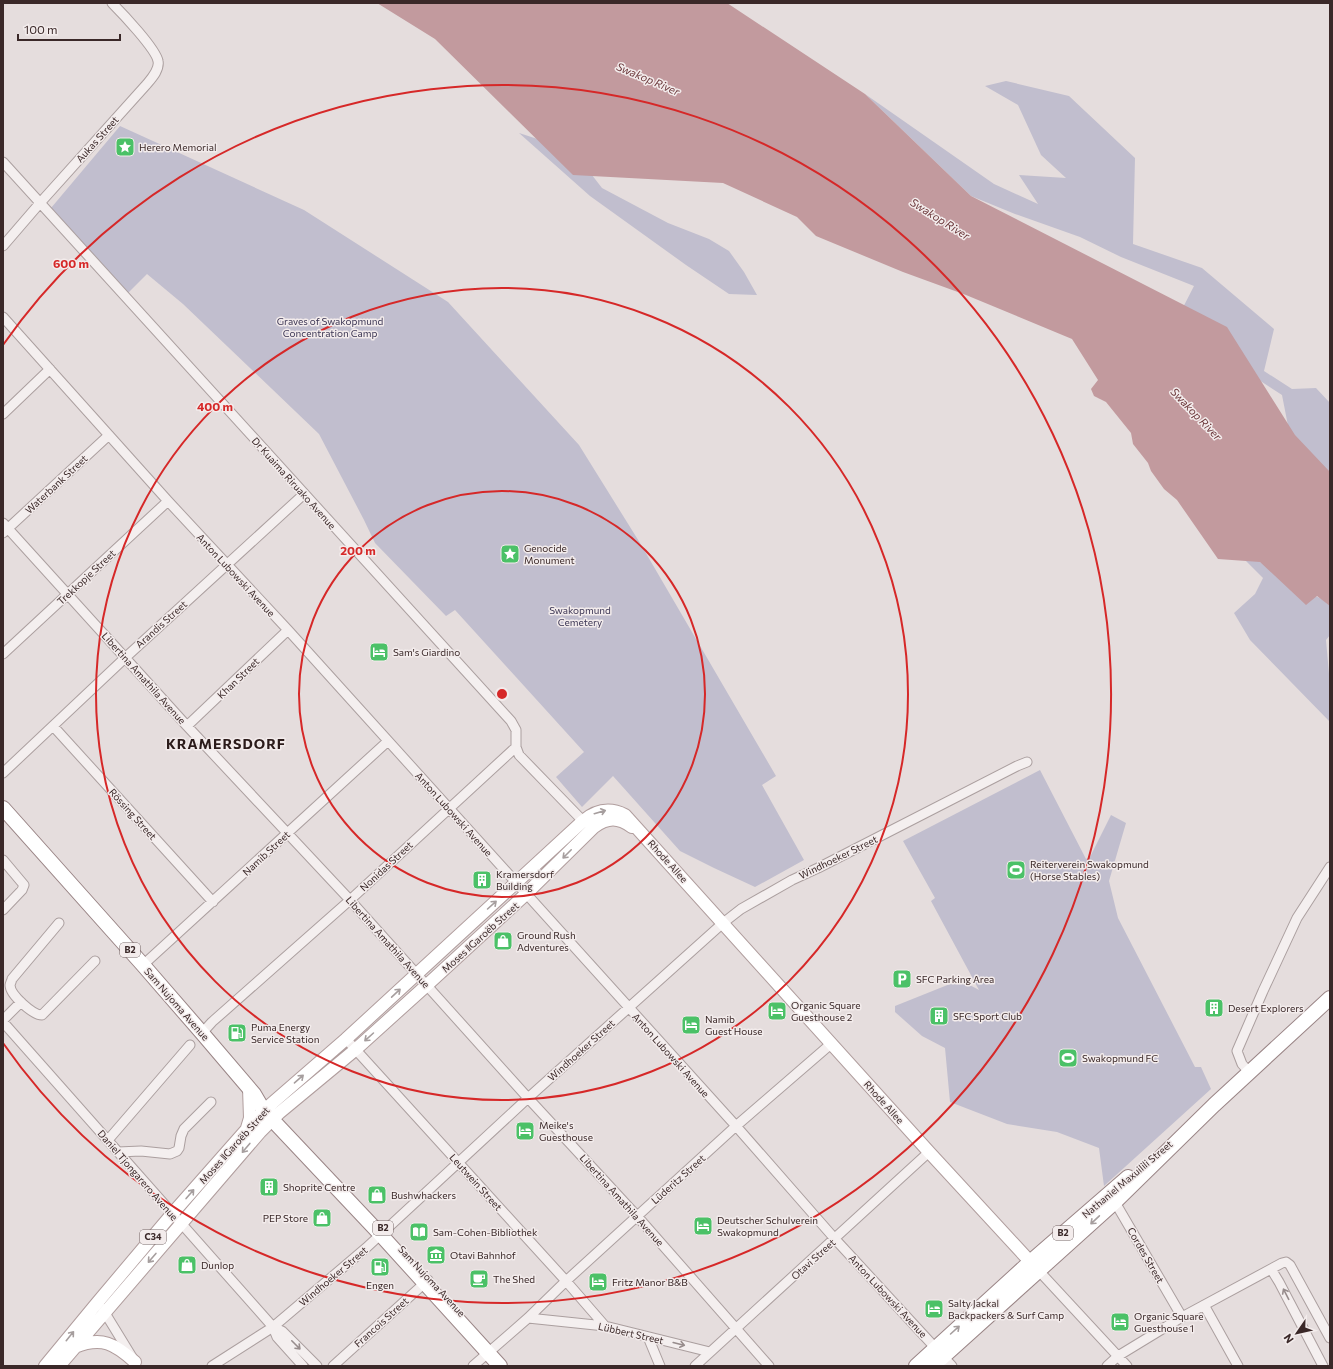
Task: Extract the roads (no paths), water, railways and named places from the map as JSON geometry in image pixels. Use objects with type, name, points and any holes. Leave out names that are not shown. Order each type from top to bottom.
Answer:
[{"type":"highway","name":"Sam Nujoma Avenue","points":[[3,808],[143,965],[251,1091],[491,1351],[509,1366]]},
{"type":"highway","name":"Nathaniel Maxuilili Street","points":[[916,1366],[941,1359],[1035,1267],[1330,998]]},
{"type":"highway","name":"Sam Nujoma Avenue","points":[[491,1351],[500,1366]]},
{"type":"main road","name":"Moses ǁGaroëb Street","points":[[59,1366],[260,1132],[271,1112],[346,1039],[582,821],[601,810],[613,810],[625,815],[644,836]]},
{"type":"main road","name":"Moses ǁGaroëb Street","points":[[45,1366],[172,1214],[247,1129],[355,1050],[526,894],[594,827],[601,822],[611,819],[627,824],[644,836]]},
{"type":"main road","name":"Rhode Allee","points":[[644,836],[1035,1267]]},
{"type":"main road","points":[[247,1129],[250,1118],[251,1091]]},
{"type":"main road","points":[[75,1347],[86,1343],[104,1342],[120,1348],[136,1364]]},
{"type":"street","name":"Aukas Street","points":[[3,246],[40,202],[146,85],[158,68],[159,62],[157,56],[135,28],[112,3]]},
{"type":"street","name":"Dr Kuaima Riruako Avenue","points":[[3,162],[511,721],[516,730],[516,747]]},
{"type":"street","name":"Anton Lubowski Avenue","points":[[3,318],[168,501],[288,630],[736,1126],[941,1359]]},
{"type":"street","points":[[3,414],[50,369]]},
{"type":"street","name":"Waterbank Street","points":[[5,528],[109,435]]},
{"type":"street","name":"Arandis Street","points":[[3,773],[226,564],[304,494]]},
{"type":"street","name":"Trekkopje Street","points":[[3,654],[168,501]]},
{"type":"street","name":"Libertina Amathila Avenue","points":[[5,528],[68,594],[187,726],[350,900],[528,1098],[637,1216],[769,1366]]},
{"type":"street","name":"Khan Street","points":[[187,726],[288,630]]},
{"type":"street","name":"Rössing Street","points":[[53,726],[213,902]]},
{"type":"street","name":"Namib Street","points":[[143,965],[388,741]]},
{"type":"street","points":[[516,747],[523,759],[582,821]]},
{"type":"street","name":"Nonidas Street","points":[[202,1033],[212,1022],[350,900],[516,747]]},
{"type":"street","name":"Windhoeker Street","points":[[212,1366],[273,1328],[383,1233],[627,1007],[723,922],[741,909],[792,880],[1027,762]]},
{"type":"street","points":[[3,860],[24,885],[22,890],[3,910]]},
{"type":"street","points":[[1249,1072],[1239,1059],[1237,1051],[1297,918],[1330,867]]},
{"type":"street","points":[[59,923],[12,979],[10,985],[11,989],[21,1002],[37,1015],[42,1015],[95,961]]},
{"type":"street","points":[[3,1021],[21,1002]]},
{"type":"street","name":"Daniel Tjongarero Avenue","points":[[3,1021],[273,1328],[277,1337],[303,1366]]},
{"type":"street","name":"Leutwein Street","points":[[346,1039],[605,1326]]},
{"type":"street","name":"Lüderitz Street","points":[[473,1366],[528,1318],[566,1281],[736,1126],[832,1043]]},
{"type":"street","points":[[108,1140],[190,1045]]},
{"type":"street","points":[[118,1152],[141,1151],[170,1154],[176,1151],[179,1148],[184,1129],[211,1102]]},
{"type":"street","name":"Otavi Street","points":[[695,1366],[930,1152]]},
{"type":"street","name":"Cordes Street","points":[[1112,1197],[1182,1317]]},
{"type":"street","points":[[1107,1366],[1118,1356],[1182,1317],[1286,1262],[1290,1264],[1330,1338]]},
{"type":"street","name":"Rhode Allee","points":[[1035,1267],[1127,1366]]},
{"type":"street","points":[[1271,1269],[1323,1366]]},
{"type":"street","name":"Francois Street","points":[[333,1366],[427,1281]]},
{"type":"street","points":[[97,1302],[105,1312],[136,1364]]},
{"type":"street","points":[[1204,1305],[1238,1366]]},
{"type":"street","name":"Lübbert Street","points":[[528,1318],[605,1326],[710,1352]]},
{"type":"street","name":"Daniel Tjongarero Avenue","points":[[273,1328],[282,1330],[317,1366]]},
{"type":"street","points":[[648,1337],[660,1366]]},
{"type":"water","name":"Swakop River","points":[[377,3],[727,3],[865,94],[971,196],[1227,327],[1295,435],[1330,472],[1330,606],[1317,596],[1306,605],[1260,562],[1218,559],[1177,500],[1164,489],[1151,471],[1148,463],[1133,444],[1131,433],[1106,402],[1094,396],[1091,389],[1098,380],[1072,339],[966,295],[903,272],[816,236],[797,217],[723,183],[573,175],[435,39]]},
{"type":"place","name":"Herero Memorial","points":[[125,147]]},
{"type":"place","name":"Genocide Monument","points":[[510,554]]},
{"type":"place","name":"Sam's Giardino","points":[[379,652]]},
{"type":"place","name":"Reiterverein Swakopmund (Horse Stables)","points":[[1016,870]]},
{"type":"place","name":"Kramersdorf Building","points":[[482,880]]},
{"type":"place","name":"Ground Rush Adventures","points":[[503,941]]},
{"type":"place","name":"SFC Parking Area","points":[[902,979]]},
{"type":"place","name":"Desert Explorers","points":[[1214,1008]]},
{"type":"place","name":"Organic Square Guesthouse 2","points":[[777,1011]]},
{"type":"place","name":"SFC Sport Club","points":[[939,1016]]},
{"type":"place","name":"Namib Guest House","points":[[691,1025]]},
{"type":"place","name":"Puma Energy Service Station","points":[[237,1033]]},
{"type":"place","name":"Swakopmund FC","points":[[1068,1058]]},
{"type":"place","name":"Meike's Guesthouse","points":[[525,1131]]},
{"type":"place","name":"Shoprite Centre","points":[[269,1187]]},
{"type":"place","name":"Bushwhackers","points":[[377,1195]]},
{"type":"place","name":"PEP Store","points":[[322,1218]]},
{"type":"place","name":"Deutscher Schulverein Swakopmund","points":[[703,1226]]},
{"type":"place","name":"Sam-Cohen-Bibliothek","points":[[419,1232]]},
{"type":"place","name":"Otavi Bahnhof","points":[[436,1255]]},
{"type":"place","name":"Dunlop","points":[[187,1265]]},
{"type":"place","name":"Engen","points":[[380,1267]]},
{"type":"place","name":"The Shed","points":[[479,1279]]},
{"type":"place","name":"Fritz Manor B&B","points":[[598,1282]]},
{"type":"place","name":"Salty Jackal Backpackers & Surf Camp","points":[[934,1309]]},
{"type":"place","name":"Organic Square Guesthouse 1","points":[[1120,1322]]},
{"type":"district","name":"KRAMERSDORF","points":[[226,744]]},
{"type":"park label","name":"Graves of Swakopmund Concentration Camp","points":[[330,326]]},
{"type":"park label","name":"Swakopmund Cemetery","points":[[580,616]]}]
